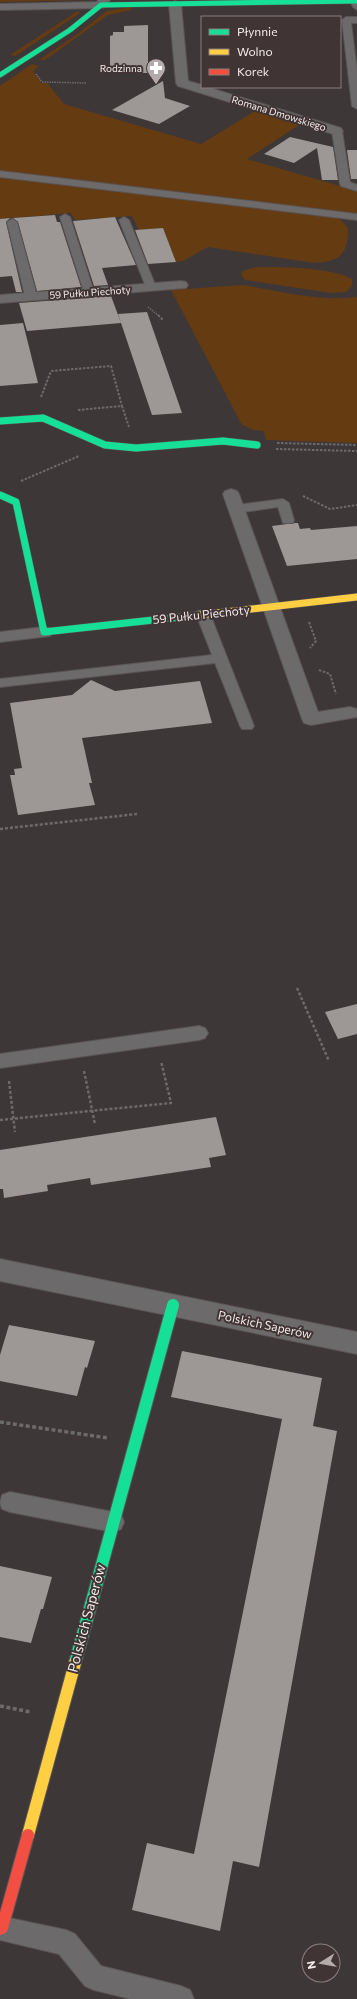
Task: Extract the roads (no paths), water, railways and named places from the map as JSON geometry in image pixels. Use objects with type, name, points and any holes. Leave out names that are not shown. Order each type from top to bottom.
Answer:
[{"type":"street","points":[[0,75],[70,30],[102,3]]},
{"type":"street","points":[[0,7],[102,3],[356,3]]},
{"type":"street","name":"Romana Dmowskiego","points":[[175,4],[182,84],[337,131]]},
{"type":"street","name":"59 Pułku Piechoty","points":[[0,299],[181,285]]},
{"type":"street","points":[[0,421],[43,418],[105,445],[136,448],[223,441],[257,444]]},
{"type":"street","points":[[0,496],[16,502],[43,623]]},
{"type":"street","points":[[234,501],[270,607],[311,719],[350,713]]},
{"type":"street","name":"59 Pułku Piechoty","points":[[0,637],[43,623],[203,614],[357,597]]},
{"type":"street","name":"Polskich Saperów","points":[[0,1270],[357,1343]]},
{"type":"street","name":"Polskich Saperów","points":[[1,1929],[173,1305]]},
{"type":"lane","points":[[357,20],[346,20],[357,101]]},
{"type":"lane","points":[[337,131],[345,184],[357,188]]},
{"type":"lane","points":[[0,174],[357,217]]},
{"type":"lane","points":[[65,217],[89,292]]},
{"type":"lane","points":[[124,220],[151,287]]},
{"type":"lane","points":[[12,222],[31,296]]},
{"type":"lane","points":[[234,501],[283,502],[288,520]]},
{"type":"lane","points":[[203,614],[247,726]]},
{"type":"lane","points":[[0,683],[220,658]]},
{"type":"lane","points":[[3,1060],[199,1033]]},
{"type":"lane","points":[[10,1502],[113,1522]]},
{"type":"lane","points":[[1,1929],[66,1943],[94,1977],[181,1999]]},
{"type":"place","name":"Rodzinna","points":[[156,85]]}]
